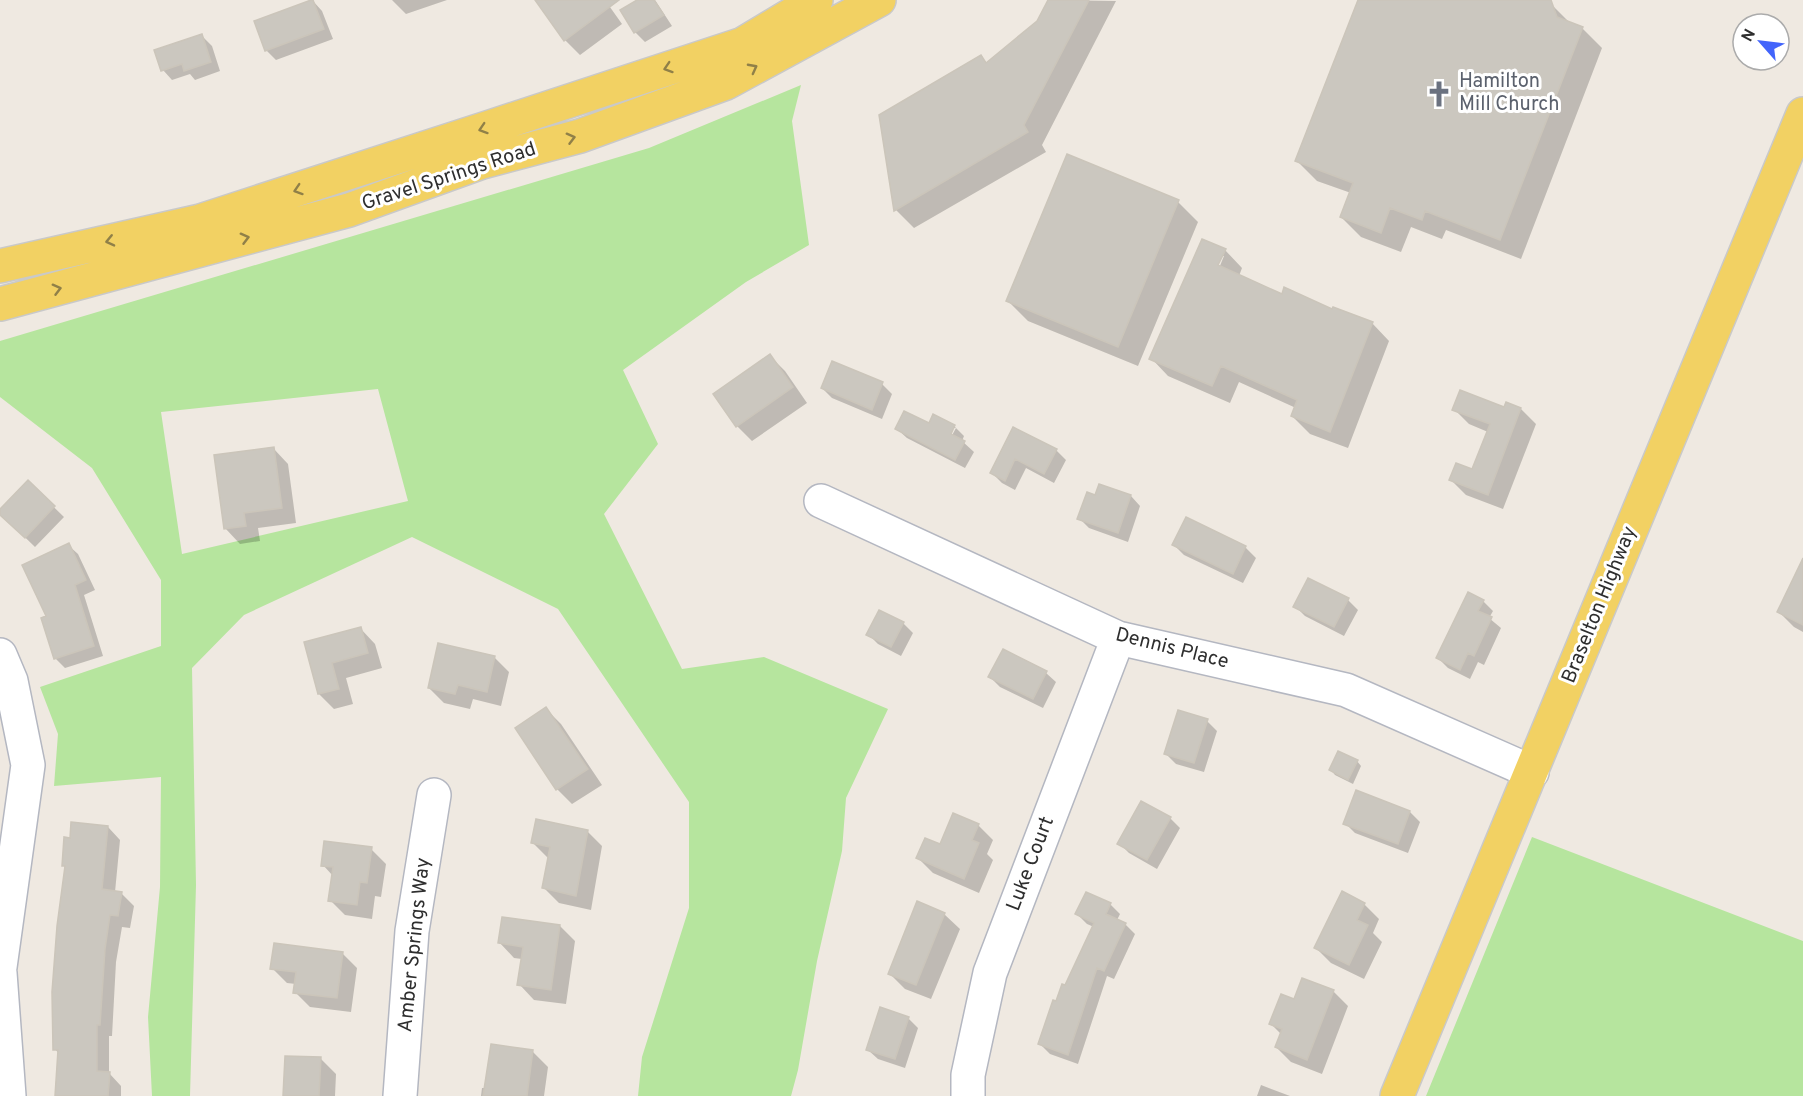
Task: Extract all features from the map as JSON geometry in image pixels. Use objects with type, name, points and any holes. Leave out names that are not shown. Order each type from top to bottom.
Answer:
[{"type":"main road","name":"Gravel Springs Road","points":[[0,266],[200,221],[479,131],[743,44],[816,0]]},
{"type":"main road","name":"Gravel Springs Road","points":[[0,304],[349,210],[482,162],[580,136],[726,83],[879,0]]},
{"type":"main road","name":"Braselton Highway","points":[[1397,1096],[1803,114]]},
{"type":"street","name":"Dennis Place","points":[[821,501],[1118,638],[1346,690],[1532,772]]},
{"type":"street","name":"Luke Court","points":[[968,1096],[968,1075],[990,973],[1118,638]]},
{"type":"street","points":[[0,655],[11,681],[28,765],[0,967]]},
{"type":"street","name":"Amber Springs Way","points":[[400,1096],[412,931],[434,795]]},
{"type":"street","points":[[0,973],[9,1096]]},
{"type":"green space","points":[[801,85],[792,121],[809,245],[746,282],[623,370],[658,444],[604,514],[682,669],[764,657],[888,709],[846,798],[842,851],[817,961],[798,1070],[791,1096],[638,1096],[642,1057],[689,908],[689,802],[558,609],[412,537],[244,615],[192,668],[196,885],[190,1096],[152,1096],[148,1017],[160,887],[161,777],[54,786],[58,734],[40,687],[161,646],[161,580],[92,468],[0,397],[0,341],[649,148]],"holes":[[[378,389],[408,501],[182,554],[161,412]]]},
{"type":"green space","points":[[1532,837],[1803,941],[1803,1096],[1426,1096]]},
{"type":"building","points":[[313,0],[324,29],[265,51],[254,21]]},
{"type":"building","points":[[535,0],[619,0],[564,41]]},
{"type":"building","points":[[637,0],[654,0],[664,15],[634,33],[620,10]]},
{"type":"building","points":[[1048,0],[1089,0],[1024,125],[1028,132],[894,211],[879,115],[981,55],[986,63],[1037,21]]},
{"type":"building","name":"Hamilton Mill Church","points":[[1358,0],[1551,0],[1557,17],[1583,27],[1500,240],[1425,211],[1422,220],[1390,208],[1381,233],[1340,217],[1353,183],[1295,161]]},
{"type":"building","points":[[202,34],[211,62],[184,71],[182,64],[161,71],[154,50]]},
{"type":"building","points":[[1067,154],[1179,200],[1118,347],[1006,301]]},
{"type":"building","points":[[1202,239],[1226,249],[1218,265],[1282,294],[1284,287],[1332,309],[1333,307],[1373,322],[1330,432],[1291,416],[1297,400],[1221,366],[1212,386],[1149,359]]},
{"type":"building","points":[[770,354],[793,387],[736,427],[713,394]]},
{"type":"building","points":[[832,361],[883,382],[872,410],[821,388]]},
{"type":"building","points":[[1460,390],[1504,407],[1506,402],[1521,408],[1488,495],[1449,480],[1456,463],[1472,469],[1490,424],[1452,410]]},
{"type":"building","points":[[904,411],[929,423],[933,414],[955,425],[951,434],[965,441],[955,460],[895,429]]},
{"type":"building","points":[[1013,427],[1057,449],[1044,474],[1015,459],[1005,481],[990,473]]},
{"type":"building","points":[[274,447],[282,508],[244,513],[246,526],[224,529],[214,455]]},
{"type":"building","points":[[28,480],[55,506],[25,538],[0,515],[0,509]]},
{"type":"building","points":[[1099,484],[1131,495],[1118,533],[1077,519],[1087,492],[1095,495]]},
{"type":"building","points":[[1186,517],[1246,546],[1233,574],[1172,545]]},
{"type":"building","points":[[69,543],[86,580],[75,585],[94,646],[54,659],[41,618],[46,616],[22,565]]},
{"type":"building","points":[[1803,558],[1803,625],[1777,612]]},
{"type":"building","points":[[1308,578],[1349,598],[1334,627],[1293,607]]},
{"type":"building","points":[[1468,592],[1484,600],[1478,611],[1492,617],[1474,656],[1468,653],[1460,670],[1436,658]]},
{"type":"building","points":[[879,610],[904,622],[891,647],[866,635]]},
{"type":"building","points":[[361,627],[368,653],[332,663],[339,689],[318,694],[304,642]]},
{"type":"building","points":[[438,643],[495,656],[487,692],[458,685],[455,694],[428,688]]},
{"type":"building","points":[[1003,649],[1047,671],[1033,699],[988,677]]},
{"type":"building","points":[[546,707],[588,769],[556,790],[515,728]]},
{"type":"building","points":[[1178,710],[1208,719],[1194,763],[1164,754]]},
{"type":"building","points":[[1338,751],[1358,760],[1348,780],[1329,770]]},
{"type":"building","points":[[1356,790],[1410,811],[1398,844],[1343,824]]},
{"type":"building","points":[[1141,801],[1171,817],[1147,860],[1117,844]]},
{"type":"building","points":[[953,813],[979,824],[972,840],[979,843],[964,879],[916,858],[925,838],[940,844]]},
{"type":"building","points":[[536,819],[588,830],[576,896],[542,888],[550,847],[531,843]]},
{"type":"building","points":[[71,822],[108,826],[102,889],[122,892],[118,916],[110,915],[105,949],[100,1025],[97,1025],[97,1071],[110,1072],[108,1096],[55,1096],[58,1050],[53,1050],[52,992],[65,866],[62,866],[64,837],[70,838]]},
{"type":"building","points":[[324,841],[372,847],[367,883],[360,882],[357,905],[328,901],[333,867],[321,866]]},
{"type":"building","points":[[1342,891],[1365,903],[1357,920],[1368,925],[1349,965],[1314,948]]},
{"type":"building","points":[[1086,892],[1111,903],[1106,914],[1126,923],[1104,971],[1097,968],[1068,1055],[1038,1044],[1053,1000],[1056,1001],[1062,984],[1065,985],[1094,923],[1075,914]]},
{"type":"building","points":[[917,901],[945,913],[916,985],[888,974]]},
{"type":"building","points":[[502,917],[560,925],[551,990],[517,985],[523,947],[498,943]]},
{"type":"building","points":[[274,943],[343,952],[337,998],[293,993],[296,972],[270,969]]},
{"type":"building","points":[[1302,978],[1334,990],[1307,1060],[1275,1047],[1282,1029],[1269,1024],[1281,994],[1294,999]]},
{"type":"building","points":[[880,1007],[909,1017],[895,1059],[866,1050]]},
{"type":"building","points":[[491,1044],[533,1050],[527,1096],[483,1096]]},
{"type":"building","points":[[285,1056],[321,1057],[319,1096],[283,1096]]},
{"type":"place","name":"Hamilton Mill Church","points":[[1439,94]]}]
